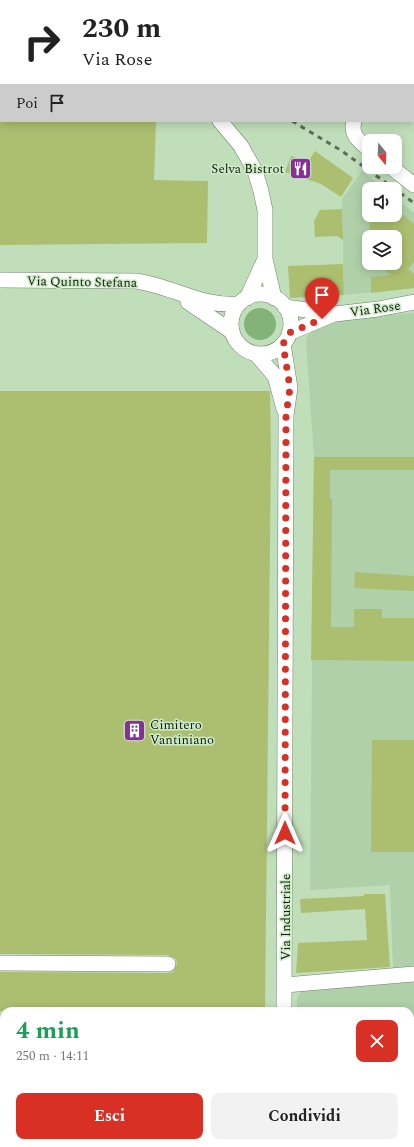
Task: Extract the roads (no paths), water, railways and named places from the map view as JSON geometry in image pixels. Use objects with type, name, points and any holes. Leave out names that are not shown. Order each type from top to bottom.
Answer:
[{"type":"street","points":[[221,122],[241,146],[255,171],[265,210],[265,259],[280,303],[290,320],[286,338],[275,350],[266,354],[256,354],[240,346],[231,331],[232,317],[243,301],[265,259]]},
{"type":"street","points":[[354,122],[352,131],[354,136],[362,143]]},
{"type":"street","points":[[399,174],[414,186]]},
{"type":"street","name":"Via Quinto Stefana","points":[[0,280],[121,280],[152,283],[164,286],[208,302],[221,305],[243,301]]},
{"type":"street","name":"Via Quinto Stefana","points":[[164,286],[231,331]]},
{"type":"street","points":[[243,301],[256,295],[280,303]]},
{"type":"street","name":"Via Rose","points":[[280,303],[335,314],[378,309],[414,302]]},
{"type":"street","name":"Via Rose","points":[[286,338],[335,314]]},
{"type":"street","name":"Via Industriale","points":[[284,1007],[286,415],[290,388],[286,338]]},
{"type":"street","name":"Via Industriale","points":[[256,354],[275,376],[286,415]]},
{"type":"street","points":[[0,963],[168,964]]},
{"type":"street","points":[[285,985],[414,974]]},
{"type":"railway","points":[[294,122],[342,151],[414,203]]},
{"type":"place","name":"Selva Bistrot","points":[[300,168]]},
{"type":"place","name":"Cimitero Vantiniano","points":[[134,731]]}]
